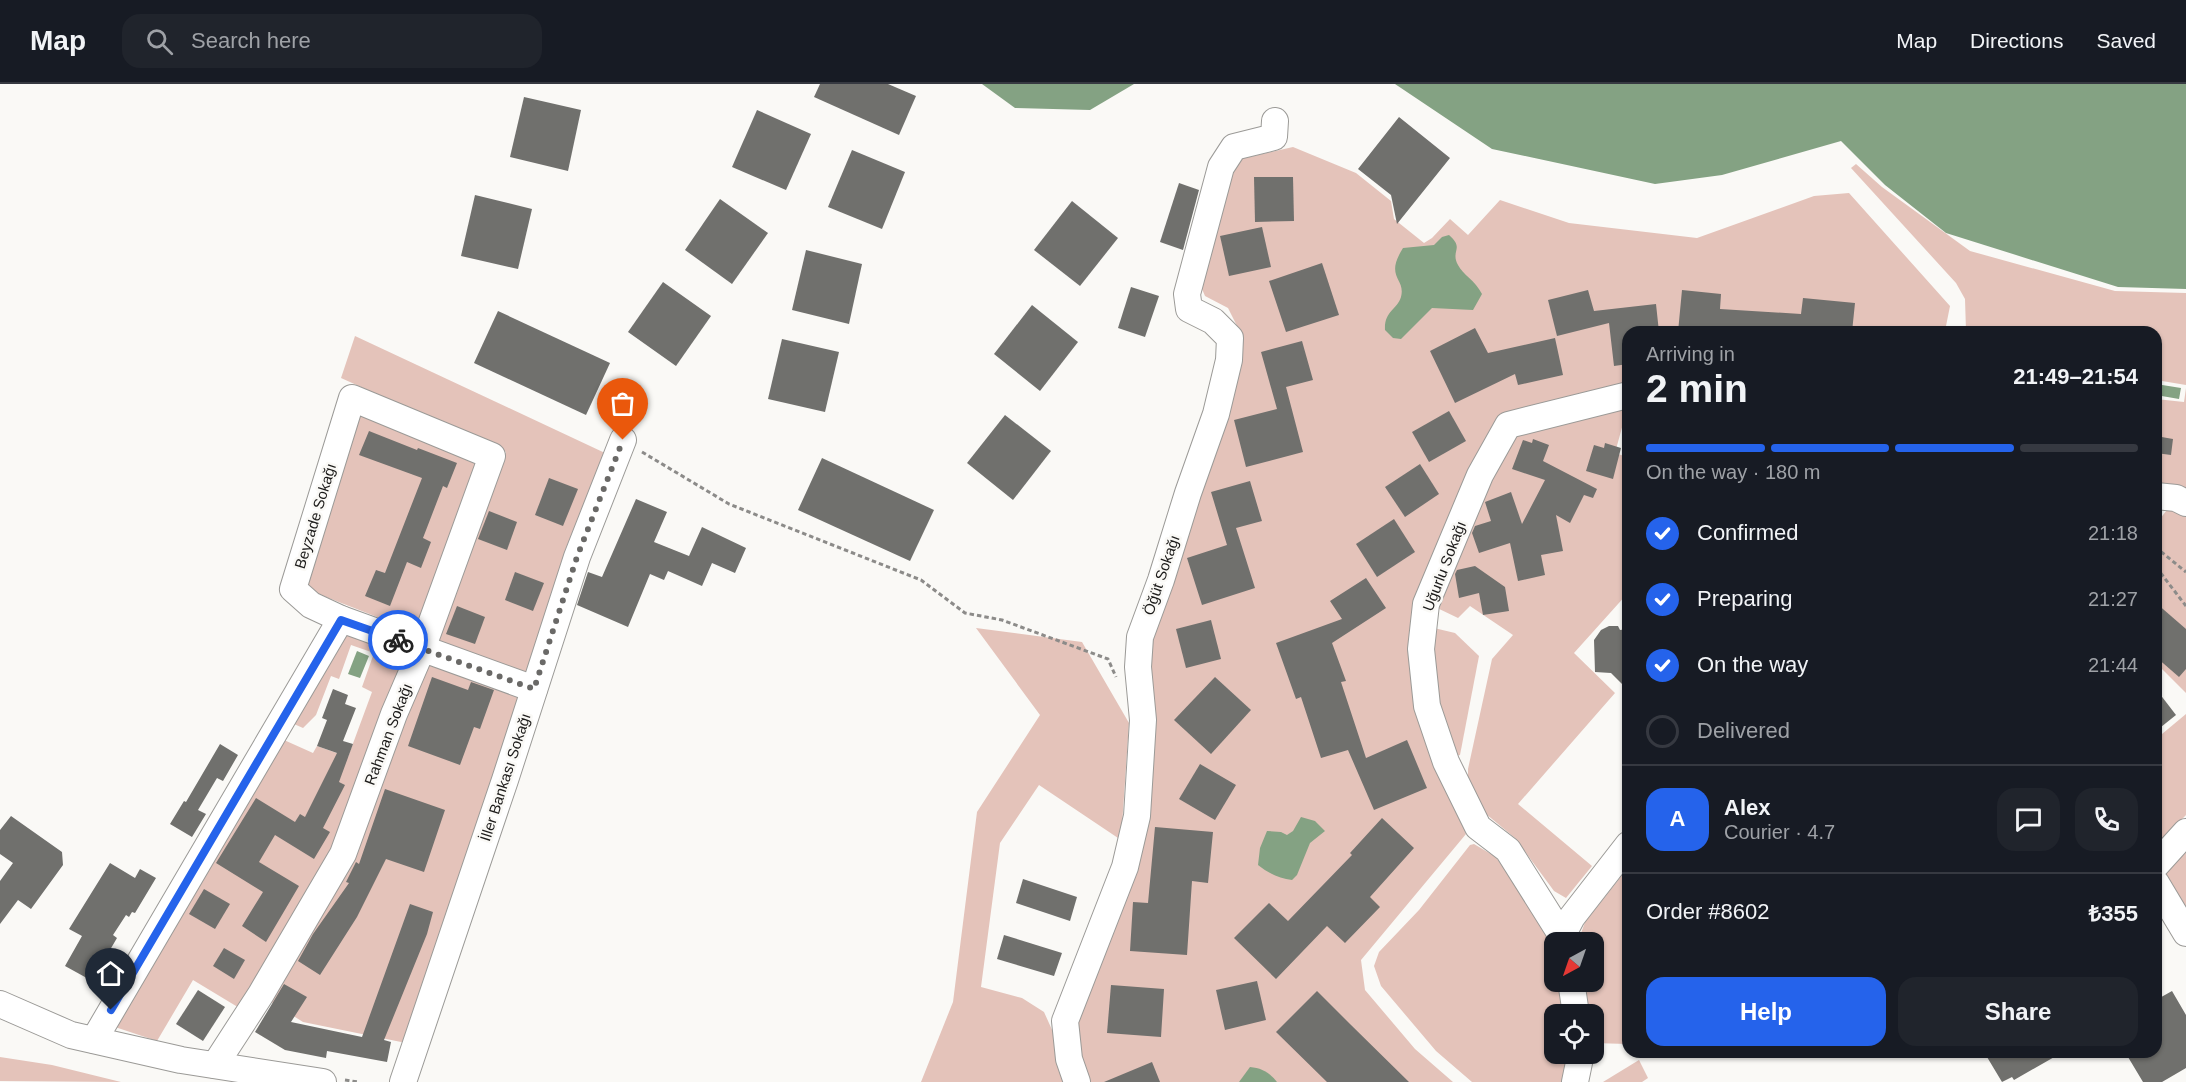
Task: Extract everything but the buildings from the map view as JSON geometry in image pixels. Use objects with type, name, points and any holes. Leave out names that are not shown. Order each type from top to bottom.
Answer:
[{"type":"street","name":"Öğüt Sokağı","points":[[1077,1082],[1069,1059],[1065,1020],[1125,867],[1137,816],[1143,720],[1138,667],[1140,637],[1216,414],[1229,360],[1230,338],[1213,321],[1189,309],[1187,294],[1221,167],[1234,147],[1274,136],[1275,121]]},
{"type":"street","name":"Uğurlu Sokağı","points":[[1559,932],[1508,850],[1478,827],[1446,762],[1428,706],[1421,649],[1426,604],[1480,476],[1508,425],[1622,396]]},
{"type":"street","name":"Beyzade Sokağı","points":[[352,398],[293,589],[311,605],[341,620],[534,689]]},
{"type":"street","name":"Rahman Sokağı","points":[[219,1073],[261,994],[343,854],[394,714],[422,649],[492,456],[352,398]]},
{"type":"street","name":"İller Bankası Sokağı","points":[[403,1082],[577,557],[623,440]]},
{"type":"street","points":[[2162,497],[2186,502]]},
{"type":"street","points":[[94,1040],[341,620]]},
{"type":"street","points":[[2162,858],[2186,832]]},
{"type":"street","points":[[1566,932],[1572,917],[1622,854]]},
{"type":"street","points":[[2162,893],[2186,933]]},
{"type":"street","points":[[0,1004],[71,1035],[170,1058],[219,1073]]},
{"type":"street","points":[[0,1019],[37,1035],[148,1069],[323,1082]]},
{"type":"street","points":[[1575,1082],[1579,1064]]},
{"type":"path","points":[[623,440],[729,504],[921,580],[965,613],[1002,620],[1108,659],[1118,679]]},
{"type":"path","points":[[2162,553],[2186,572]]},
{"type":"path","points":[[2162,575],[2186,606]]},
{"type":"shaded area","points":[[982,84],[1134,84],[1090,110],[1015,108]]},
{"type":"shaded area","points":[[1395,84],[2186,84],[2186,289],[2118,287],[1946,233],[1885,185],[1841,141],[1722,175],[1655,184],[1492,149]]},
{"type":"shaded area","points":[[1293,147],[1356,173],[1391,201],[1394,219],[1424,243],[1450,219],[1468,235],[1500,200],[1569,223],[1697,238],[1814,196],[1849,193],[1950,306],[1946,326],[1622,326],[1622,384],[1502,419],[1421,599],[1417,703],[1466,834],[1361,960],[1365,990],[1415,1049],[1453,1082],[1090,1082],[1078,1049],[1074,1023],[1146,824],[1153,771],[1151,636],[1241,334],[1228,308],[1205,296],[1199,282],[1236,160]]},
{"type":"shaded area","points":[[1856,164],[1882,187],[1970,251],[2115,291],[2186,293],[2186,385],[2162,381],[2162,326],[1966,326],[1965,299],[1956,283],[1851,168]]},
{"type":"shaded area","points":[[1449,235],[1456,243],[1455,256],[1458,265],[1482,294],[1473,310],[1432,308],[1401,339],[1393,338],[1385,330],[1385,324],[1401,297],[1402,291],[1395,266],[1403,248],[1434,245],[1442,237]]},
{"type":"shaded area","points":[[355,336],[605,453],[566,548],[530,676],[433,639],[506,452],[341,378]]},
{"type":"shaded area","points":[[2162,385],[2181,388],[2179,399],[2162,396]]},
{"type":"shaded area","points":[[2186,388],[2186,491],[2162,488],[2162,400],[2184,402]]},
{"type":"shaded area","points":[[357,408],[480,461],[418,633],[303,588]]},
{"type":"shaded area","points":[[1622,410],[1622,427],[1615,453],[1622,455],[1622,600],[1574,653],[1615,693],[1518,804],[1592,866],[1566,898],[1554,891],[1515,838],[1480,809],[1468,789],[1468,769],[1492,659],[1513,635],[1470,606],[1458,618],[1433,606],[1515,430]]},
{"type":"shaded area","points":[[2170,506],[2186,513],[2186,693],[2162,669],[2162,516]]},
{"type":"shaded area","points":[[976,628],[1082,642],[1129,723],[1121,840],[1039,785],[1000,843],[981,987],[1022,998],[1044,1012],[1069,1082],[921,1082],[953,1002],[977,812],[1040,715]]},
{"type":"shaded area","points":[[1434,628],[1455,633],[1479,656],[1460,755],[1453,757],[1436,699],[1430,633]]},
{"type":"shaded area","points":[[349,632],[408,653],[335,850],[241,1009],[193,980],[157,1041],[112,1026],[284,740],[313,753],[317,746],[348,757],[372,692],[362,687],[374,653],[351,645],[339,679],[331,676],[316,715],[303,728],[294,724]]},
{"type":"shaded area","points":[[357,651],[369,656],[360,678],[348,674]]},
{"type":"shaded area","points":[[423,661],[522,699],[406,1043],[303,1022],[268,1000],[359,848]]},
{"type":"shaded area","points":[[2186,714],[2186,815],[2162,840],[2162,734]]},
{"type":"shaded area","points":[[1301,817],[1315,821],[1325,831],[1310,843],[1297,875],[1292,880],[1283,878],[1258,865],[1260,848],[1267,831],[1287,835],[1293,831]]},
{"type":"shaded area","points":[[2186,842],[2186,913],[2162,873],[2162,868]]},
{"type":"shaded area","points":[[1474,844],[1496,857],[1544,932],[1544,992],[1560,992],[1563,1004],[1544,1004],[1544,1064],[1565,1064],[1562,1082],[1472,1082],[1436,1051],[1381,986],[1374,966],[1379,952],[1419,910],[1470,845]]},
{"type":"shaded area","points":[[1622,875],[1622,1044],[1604,1043],[1604,1004],[1587,1004],[1586,992],[1604,992],[1604,932],[1582,932],[1585,922]]},
{"type":"shaded area","points":[[0,1057],[52,1065],[121,1082],[0,1081]]},
{"type":"shaded area","points":[[1639,1060],[1648,1078],[1642,1082],[1603,1082]]},
{"type":"shaded area","points":[[1250,1067],[1258,1068],[1272,1076],[1277,1082],[1239,1082]]},
{"type":"way so far","points":[[398,640],[534,689],[577,557],[623,440]]},
{"type":"route","points":[[111,1010],[341,620],[398,640]]}]
